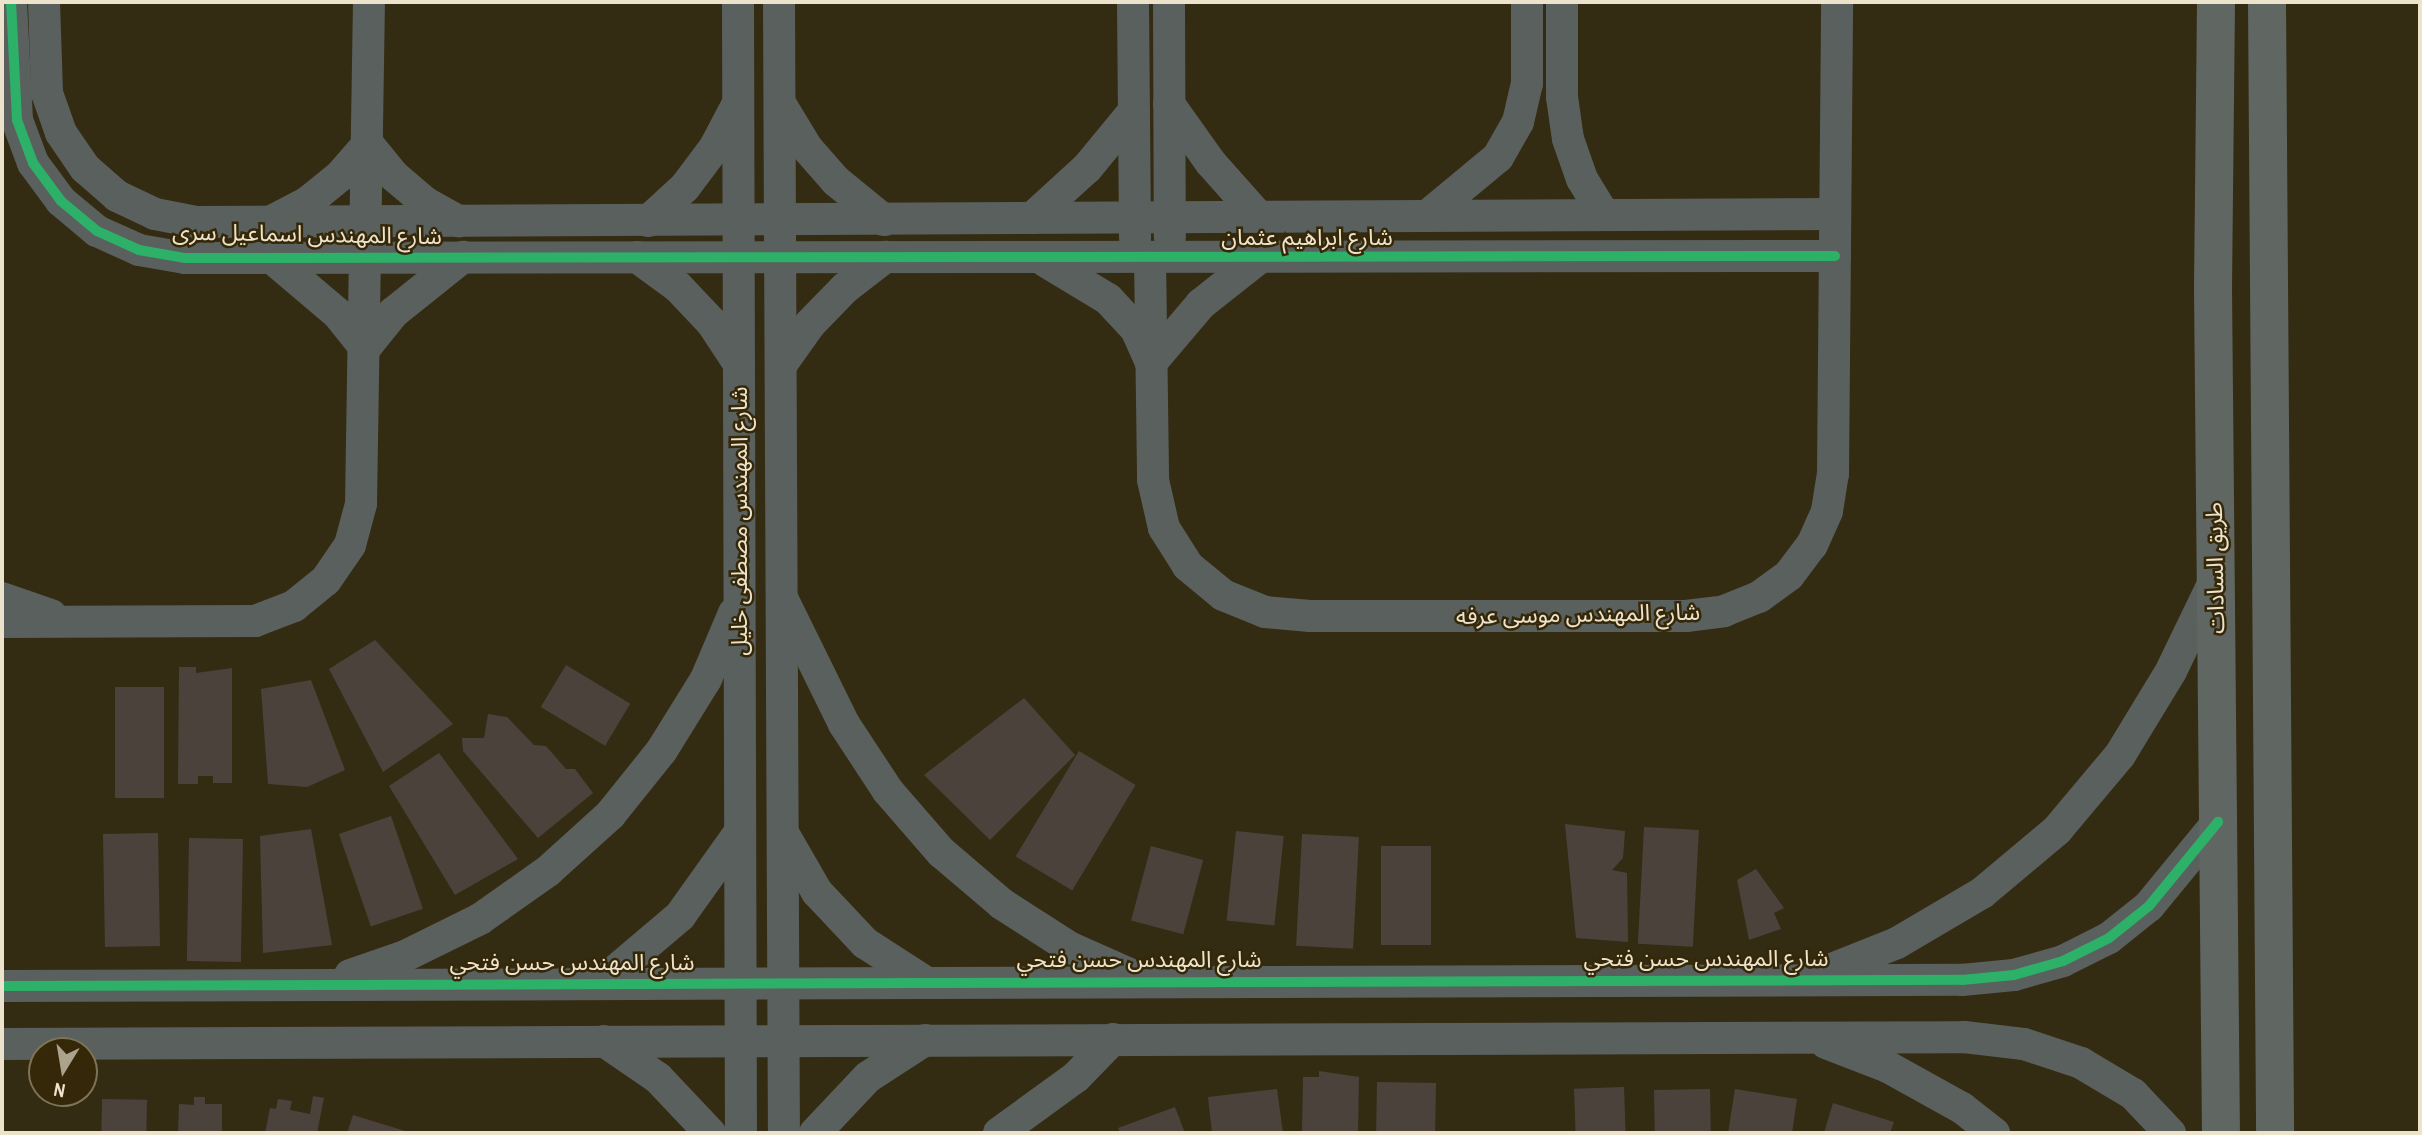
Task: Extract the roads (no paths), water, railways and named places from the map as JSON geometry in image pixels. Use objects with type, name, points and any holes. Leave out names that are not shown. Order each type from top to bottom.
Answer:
[{"type":"main road","name":"طريق السادات","points":[[2216,2],[2213,288],[2221,1133]]},
{"type":"main road","points":[[2267,2],[2275,1133]]},
{"type":"main road","points":[[2213,288],[2269,284]]},
{"type":"street","name":"شارع المهندس اسماعيل سرى","points":[[11,2],[17,120],[33,163],[61,201],[97,231],[139,250],[185,258],[780,257]]},
{"type":"street","name":"شارع المهندس اسماعيل سرى","points":[[44,2],[47,93],[61,133],[85,168],[117,196],[155,214],[196,222],[780,220]]},
{"type":"street","points":[[2,622],[255,621],[294,606],[326,580],[350,545],[361,504],[368,223],[369,2]]},
{"type":"street","name":"شارع المهندس مصطفى خليل","points":[[737,2],[741,1133]]},
{"type":"street","name":"شارع المهندس مصطفى خليل","points":[[779,2],[783,1133]]},
{"type":"street","points":[[1133,2],[1135,218],[1152,257]]},
{"type":"street","points":[[1152,257],[1170,218],[1169,2]]},
{"type":"street","points":[[1427,216],[1498,157],[1518,122],[1527,83],[1527,2]]},
{"type":"street","points":[[1562,2],[1562,97],[1568,139],[1582,179],[1604,215]]},
{"type":"street","name":"شارع المهندس موسى عرفه","points":[[1152,257],[1153,480],[1164,528],[1188,566],[1223,595],[1265,612],[1310,616],[1686,615],[1724,611],[1759,597],[1788,575],[1812,545],[1827,511],[1833,474],[1837,2]]},
{"type":"street","points":[[648,221],[685,187],[715,147],[738,102]]},
{"type":"street","points":[[780,103],[807,148],[842,188],[884,220]]},
{"type":"street","points":[[1169,104],[1211,163],[1259,217]]},
{"type":"street","points":[[1032,218],[1087,168],[1134,110]]},
{"type":"street","points":[[270,222],[308,202],[340,176],[368,144]]},
{"type":"street","points":[[368,144],[405,185],[462,222]]},
{"type":"street","name":"شارع ابراهيم عثمان","points":[[780,220],[1835,214]]},
{"type":"street","name":"شارع ابراهيم عثمان","points":[[780,257],[1258,259],[1835,256]]},
{"type":"street","points":[[365,348],[393,313],[463,257]]},
{"type":"street","points":[[638,257],[678,287],[712,323],[738,364]]},
{"type":"street","points":[[781,365],[810,324],[845,288],[885,257]]},
{"type":"street","points":[[272,258],[338,314],[365,348]]},
{"type":"street","points":[[1039,258],[1076,276],[1108,299],[1136,329],[1151,363],[1201,304],[1258,259]]},
{"type":"street","points":[[1806,979],[1897,943],[1961,905],[2057,830],[2120,755],[2171,671],[2216,580]]},
{"type":"street","points":[[782,597],[844,724],[888,791],[940,852],[1002,904],[1058,940],[1143,980]]},
{"type":"street","points":[[2,598],[72,623]]},
{"type":"street","points":[[326,984],[405,956],[480,919],[548,871],[610,815],[662,750],[706,679],[739,602]]},
{"type":"street","name":"شارع المهندس حسن فتحي","points":[[2,986],[1143,980],[1962,980],[2014,975],[2063,961],[2109,937],[2149,906],[2218,822]]},
{"type":"street","points":[[783,831],[817,892],[857,935],[925,981]]},
{"type":"street","points":[[601,983],[680,916],[740,832]]},
{"type":"street","points":[[1809,1036],[1888,1067],[1962,1108],[1994,1133]]},
{"type":"street","points":[[2,1044],[1964,1037],[2024,1044],[2081,1063],[2133,1094],[2170,1133]]},
{"type":"street","points":[[999,1133],[1076,1077],[1113,1039]]},
{"type":"street","points":[[815,1133],[868,1077],[926,1040]]},
{"type":"street","points":[[604,1041],[657,1078],[710,1133]]}]
